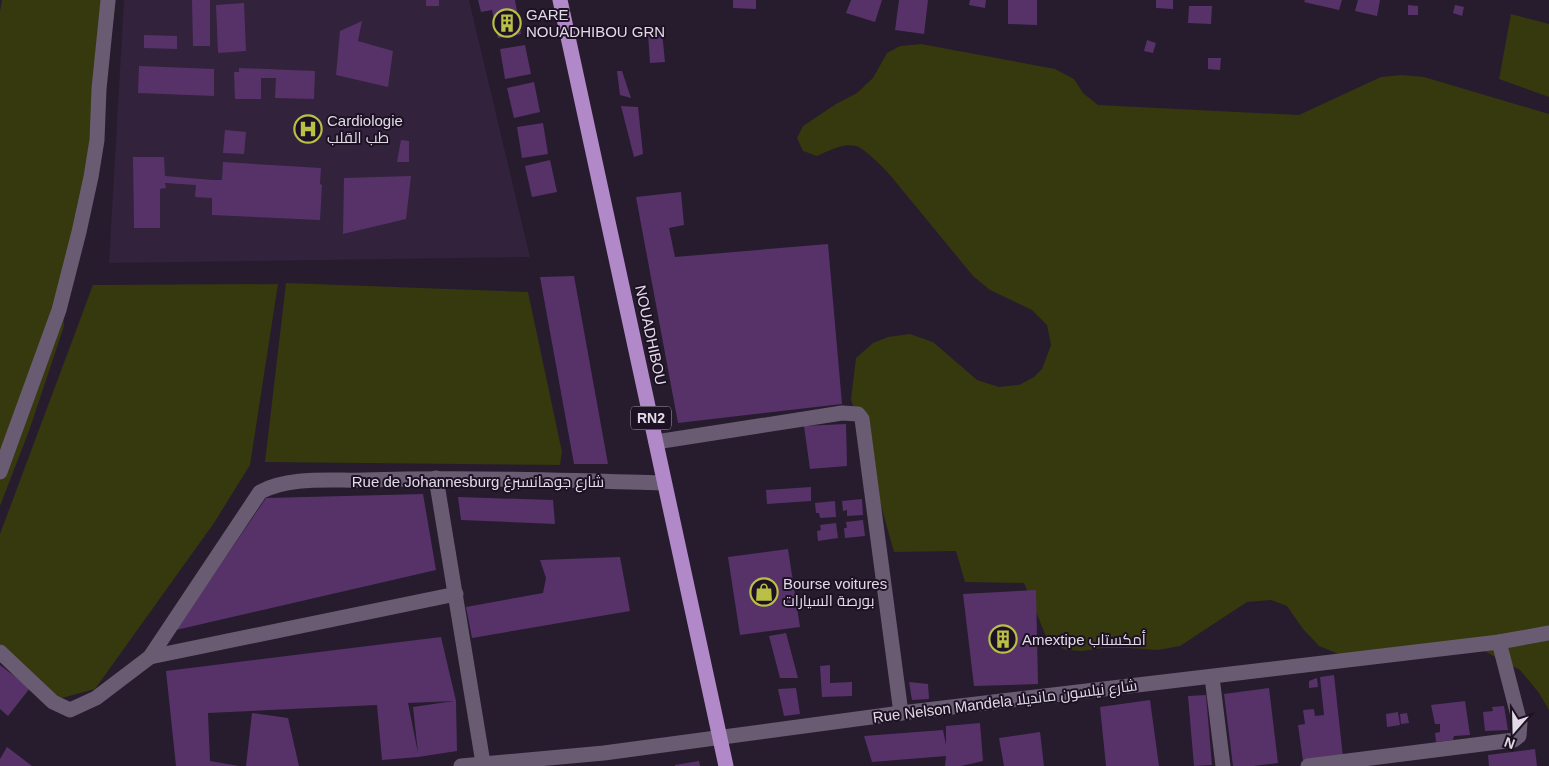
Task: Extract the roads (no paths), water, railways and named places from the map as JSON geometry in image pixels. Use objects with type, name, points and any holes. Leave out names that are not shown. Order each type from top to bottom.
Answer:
[{"type":"highway","name":"NOUADHIBOU","points":[[560,0],[726,766]]},
{"type":"street","points":[[0,472],[59,310],[79,232],[97,140],[99,89],[108,0]]},
{"type":"street","points":[[656,442],[842,413],[858,414],[862,419],[901,714]]},
{"type":"street","points":[[436,478],[483,763]]},
{"type":"street","name":"Rue de Johannesburg شارع جوهانسبرغ","points":[[0,652],[53,702],[70,710],[96,698],[150,657],[260,492],[271,486],[289,483],[436,478],[664,483]]},
{"type":"street","points":[[150,657],[456,594]]},
{"type":"street","name":"Rue Nelson Mandela شارع نيلسون مانديلا","points":[[461,766],[483,763],[605,759],[719,737],[1499,642],[1549,633]]},
{"type":"street","points":[[1308,766],[1514,740],[1521,730],[1520,723],[1499,642]]},
{"type":"street","points":[[1212,677],[1223,766]]},
{"type":"place","name":"GARE NOUADHIBOU GRN","points":[[507,23]]},
{"type":"place","name":"Cardiologie طب القلب","points":[[308,129]]},
{"type":"place","name":"Bourse voitures بورصة السيارات","points":[[764,592]]},
{"type":"place","name":"Amextipe أمكستاب","points":[[1003,639]]}]
